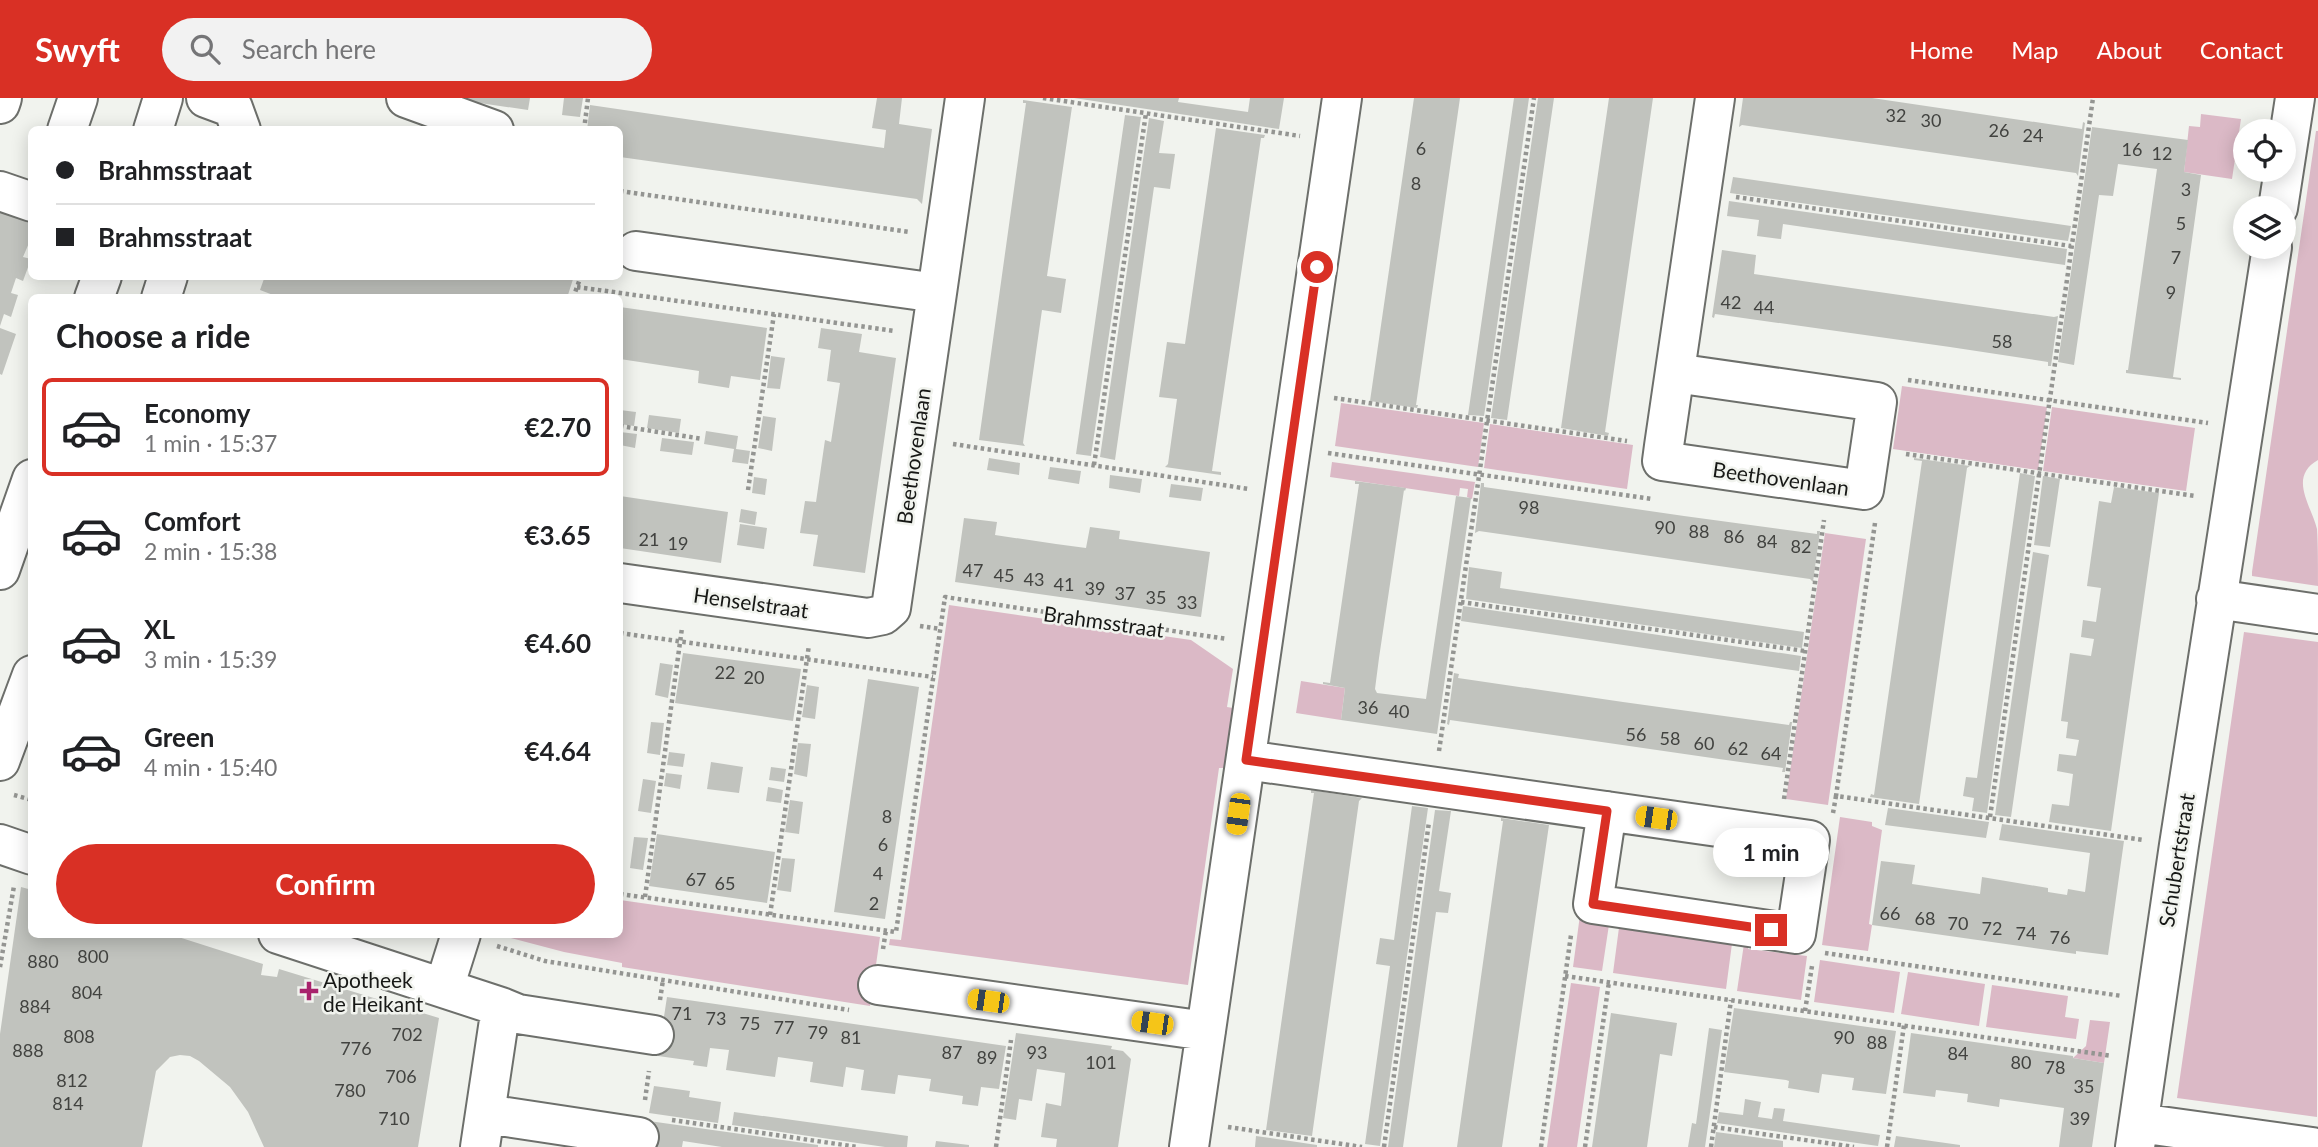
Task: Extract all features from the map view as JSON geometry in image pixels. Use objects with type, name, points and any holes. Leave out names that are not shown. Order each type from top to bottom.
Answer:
[{"type":"street","points":[[0,104],[2,98]]},
{"type":"street","points":[[68,126],[78,98]]},
{"type":"street","points":[[154,126],[163,98]]},
{"type":"street","points":[[406,98],[483,126]]},
{"type":"street","name":"Beethovenlaan","points":[[883,615],[891,608],[965,98]]},
{"type":"street","points":[[1191,1135],[1342,98]]},
{"type":"street","points":[[1664,446],[1714,98]]},
{"type":"street","points":[[2280,196],[2295,98]]},
{"type":"street","points":[[0,191],[28,201]]},
{"type":"street","points":[[636,251],[937,293]]},
{"type":"street","name":"Schubertstraat","points":[[2270,259],[2155,1000],[2137,1135],[2312,1147]]},
{"type":"street","points":[[1675,373],[1877,402]]},
{"type":"street","name":"Beethovenlaan","points":[[1664,446],[1662,461],[1847,487],[1870,449],[1877,402]]},
{"type":"street","points":[[0,570],[28,490]]},
{"type":"street","name":"Henselstraat","points":[[623,583],[868,618],[883,615]]},
{"type":"street","points":[[2216,599],[2318,614]]},
{"type":"street","points":[[9,737],[28,686]]},
{"type":"street","points":[[1246,760],[1607,811],[1779,836],[1810,840],[1805,943],[1593,904],[1607,811]]},
{"type":"street","points":[[290,938],[518,1014],[654,1035]]},
{"type":"street","points":[[444,988],[460,938]]},
{"type":"street","points":[[878,985],[1206,1031]]},
{"type":"street","points":[[501,1007],[483,1131],[653,1128]]},
{"type":"path","points":[[584,126],[588,98]]},
{"type":"path","points":[[1044,98],[1267,132]]},
{"type":"path","points":[[1488,414],[1534,98]]},
{"type":"path","points":[[1990,817],[2093,98]]},
{"type":"path","points":[[1094,465],[1146,113]]},
{"type":"path","points":[[623,191],[946,237]]},
{"type":"path","points":[[1701,192],[2071,246]]},
{"type":"path","points":[[574,294],[580,280]]},
{"type":"path","points":[[577,287],[930,336]]},
{"type":"path","points":[[748,489],[774,314]]},
{"type":"path","points":[[1877,402],[1891,404],[1895,379],[2243,428]]},
{"type":"path","points":[[1299,393],[1664,446]]},
{"type":"path","points":[[623,426],[702,439]]},
{"type":"path","points":[[916,438],[1284,494]]},
{"type":"path","points":[[1291,447],[1656,500]]},
{"type":"path","points":[[1870,449],[2232,501]]},
{"type":"path","points":[[1779,836],[1824,524],[1847,487],[1880,492],[1836,796],[2179,845]]},
{"type":"path","points":[[1811,522],[1836,526]]},
{"type":"path","points":[[1861,530],[1874,531]]},
{"type":"path","points":[[645,897],[687,593]]},
{"type":"path","name":"Brahmsstraat","points":[[933,677],[945,597],[1262,644]]},
{"type":"path","points":[[1461,602],[1805,651]]},
{"type":"path","points":[[770,915],[814,611]]},
{"type":"path","points":[[623,633],[933,677],[896,932],[623,894]]},
{"type":"path","points":[[0,967],[17,850]]},
{"type":"path","points":[[1541,1147],[1573,925]]},
{"type":"path","points":[[471,938],[545,961],[873,1014],[886,930]]},
{"type":"path","points":[[1805,1010],[1805,943],[2155,1000]]},
{"type":"path","points":[[1565,976],[2147,1061]]},
{"type":"path","points":[[1585,1147],[1609,982]]},
{"type":"path","points":[[1711,1147],[1731,1000]]},
{"type":"path","points":[[996,1147],[1016,1004]]},
{"type":"path","points":[[1887,1147],[1904,1025]]},
{"type":"path","points":[[1714,1127],[1854,1147]]},
{"type":"path","points":[[653,1128],[858,1147]]},
{"type":"path","points":[[1191,1135],[1362,1147]]},
{"type":"shaded area","points":[[2201,114],[2241,119],[2233,119],[2232,179],[2184,172],[2189,126],[2200,127]]},
{"type":"shaded area","points":[[2316,131],[2318,460],[2309,467],[2303,483],[2317,529],[2318,586],[2252,576]]},
{"type":"shaded area","points":[[1902,386],[2047,407],[2038,470],[1893,449]]},
{"type":"shaded area","points":[[1341,403],[1484,423],[1478,467],[1335,446]]},
{"type":"shaded area","points":[[2052,407],[2195,428],[2186,491],[2043,471]]},
{"type":"shaded area","points":[[1490,424],[1633,445],[1627,489],[1484,468]]},
{"type":"shaded area","points":[[1332,462],[1475,482],[1472,499],[1467,497],[1468,489],[1460,488],[1459,496],[1330,477]]},
{"type":"shaded area","points":[[1825,533],[1866,539],[1828,805],[1786,799]]},
{"type":"shaded area","points":[[949,605],[1191,640],[1233,669],[1227,707],[1233,708],[1225,768],[1219,768],[1188,985],[889,945],[890,939],[901,940]]},
{"type":"shaded area","points":[[2244,632],[2318,642],[2317,1117],[2177,1098]]},
{"type":"shaded area","points":[[1301,681],[1345,688],[1341,720],[1296,713]]},
{"type":"shaded area","points":[[1840,817],[1872,822],[1872,826],[1882,830],[1869,924],[1872,925],[1868,951],[1822,945]]},
{"type":"shaded area","points":[[623,900],[880,937],[870,1006],[622,967],[622,963],[511,938],[623,938]]},
{"type":"shaded area","points":[[1580,915],[1610,918],[1602,971],[1573,967]]},
{"type":"shaded area","points":[[1620,920],[1733,936],[1726,989],[1613,973]]},
{"type":"shaded area","points":[[1745,937],[1748,940],[1748,949],[1807,956],[1801,1000],[1737,991]]},
{"type":"shaded area","points":[[1820,960],[1900,972],[1894,1013],[1814,1002]]},
{"type":"shaded area","points":[[1908,972],[1985,984],[1979,1026],[1901,1014]]},
{"type":"shaded area","points":[[1571,983],[1600,987],[1577,1147],[1547,1147]]},
{"type":"shaded area","points":[[1992,985],[2068,996],[2065,1017],[2079,1019],[2076,1039],[1986,1027]]},
{"type":"shaded area","points":[[2090,1020],[2110,1022],[2104,1063],[2073,1058],[2086,1046]]},
{"type":"building","points":[[464,98],[530,98],[528,110],[466,101]]},
{"type":"building","points":[[564,98],[583,98],[580,117],[562,115]]},
{"type":"building","points":[[877,98],[902,98],[899,124],[932,129],[922,204],[917,199],[623,157],[623,126],[587,126],[590,105],[884,148],[886,130],[872,128]]},
{"type":"building","points":[[1074,98],[1179,98],[1178,102],[1248,112],[1250,98],[1284,98],[1279,129]]},
{"type":"building","points":[[1414,98],[1460,98],[1417,408],[1370,401]]},
{"type":"building","points":[[1514,98],[1529,98],[1489,383],[1484,416],[1468,415]]},
{"type":"building","points":[[1538,98],[1554,98],[1507,420],[1491,418]]},
{"type":"building","points":[[1609,98],[1653,98],[1605,432],[1609,433],[1608,436],[1561,428]]},
{"type":"building","points":[[1743,98],[1872,98],[2082,129],[2083,122],[2078,176],[2076,173],[1742,125],[1739,127]]},
{"type":"building","points":[[1023,100],[1072,107],[1047,276],[1066,279],[1061,313],[1042,310],[1023,443],[1025,446],[979,440],[1026,103],[1023,103]]},
{"type":"building","points":[[1125,115],[1141,117],[1091,456],[1076,454]]},
{"type":"building","points":[[1149,118],[1164,121],[1159,153],[1175,154],[1170,189],[1154,187],[1115,460],[1100,457]]},
{"type":"building","points":[[2092,127],[2188,140],[2184,172],[2201,175],[2173,377],[2181,380],[2126,373],[2157,169],[2118,164],[2113,196],[2099,195],[2074,365],[2058,362]]},
{"type":"building","points":[[1216,128],[1265,135],[1261,138],[1212,471],[1221,472],[1221,475],[1165,467],[1168,464],[1177,399],[1159,397],[1167,342],[1185,344]]},
{"type":"building","points":[[1733,177],[2071,226],[2068,241],[1730,193]]},
{"type":"building","points":[[1729,201],[2067,249],[2065,265],[1783,224],[1781,239],[1757,236],[1759,220],[1727,216]]},
{"type":"building","points":[[0,208],[28,218],[28,245],[23,257],[28,258],[28,267],[23,281],[16,278],[11,293],[18,295],[11,317],[4,314],[0,326]]},
{"type":"building","points":[[1722,250],[1756,255],[1754,274],[2058,316],[2051,366],[2048,366],[2048,362],[1950,347],[1715,314],[1714,318],[1712,317]]},
{"type":"building","points":[[264,280],[573,280],[568,294],[270,294],[260,290]]},
{"type":"building","points":[[623,307],[767,328],[760,380],[731,376],[729,388],[698,383],[699,371],[623,359]]},
{"type":"building","points":[[0,328],[16,334],[2,375],[0,374]]},
{"type":"building","points":[[821,328],[862,334],[859,352],[896,358],[865,573],[813,566],[818,535],[800,533],[805,501],[816,502],[825,440],[831,442],[840,383],[827,381],[831,350],[818,348]]},
{"type":"building","points":[[771,356],[785,358],[780,389],[767,388]]},
{"type":"building","points":[[623,410],[636,412],[634,426],[623,424]]},
{"type":"building","points":[[649,415],[681,419],[679,433],[647,428]]},
{"type":"building","points":[[763,416],[776,418],[772,451],[758,448]]},
{"type":"building","points":[[706,431],[738,436],[736,449],[750,451],[748,464],[732,462],[734,449],[704,444]]},
{"type":"building","points":[[623,432],[637,434],[635,448],[623,446]]},
{"type":"building","points":[[662,438],[694,442],[692,455],[660,451]]},
{"type":"building","points":[[989,458],[1020,463],[1019,475],[987,470]]},
{"type":"building","points":[[1914,458],[1970,466],[1967,468],[1919,804],[1870,797],[1871,794],[1874,795],[1922,461]]},
{"type":"building","points":[[1050,467],[1081,471],[1079,484],[1048,479]]},
{"type":"building","points":[[2020,473],[2035,476],[1987,813],[1972,811],[1974,798],[1963,796],[1966,777],[1977,778]]},
{"type":"building","points":[[1110,475],[1142,479],[1140,493],[1109,488]]},
{"type":"building","points":[[2043,476],[2060,479],[2050,547],[2034,545]]},
{"type":"building","points":[[754,477],[767,479],[765,495],[752,493]]},
{"type":"building","points":[[1355,481],[1406,488],[1379,658],[1375,689],[1377,693],[1426,699],[1456,496],[1471,498],[1437,734],[1341,720],[1345,688],[1323,684],[1330,683],[1359,484],[1355,484]]},
{"type":"building","points":[[1481,483],[1484,483],[1484,487],[1684,516],[1817,534],[1817,531],[1820,531],[1813,582],[1810,579],[1479,531],[1475,533]]},
{"type":"building","points":[[1171,484],[1203,488],[1201,501],[1169,497]]},
{"type":"building","points":[[2114,487],[2159,493],[2111,831],[2049,822],[2052,804],[2069,806],[2073,774],[2057,771],[2059,754],[2076,756],[2079,740],[2066,738],[2068,722],[2061,721],[2070,653],[2091,656],[2094,639],[2081,637],[2083,620],[2096,622],[2101,588],[2087,586],[2099,501],[2111,503]]},
{"type":"building","points":[[623,496],[728,512],[721,563],[623,548]]},
{"type":"building","points":[[741,509],[757,512],[755,525],[739,522]]},
{"type":"building","points":[[964,518],[997,522],[995,535],[1056,544],[1086,548],[1090,527],[1120,531],[1119,539],[1210,552],[1201,617],[955,582]]},
{"type":"building","points":[[740,524],[767,528],[764,549],[737,545]]},
{"type":"building","points":[[2033,552],[2049,555],[2011,817],[1995,815]]},
{"type":"building","points":[[1469,567],[1502,572],[1500,588],[1804,632],[1802,648],[1466,599]]},
{"type":"building","points":[[1463,606],[1801,656],[1799,671],[1461,621]]},
{"type":"building","points":[[683,653],[801,669],[793,721],[675,703]]},
{"type":"building","points":[[660,663],[673,665],[668,698],[655,695]]},
{"type":"building","points":[[1454,673],[1459,674],[1458,678],[1623,702],[1789,725],[1792,722],[1785,772],[1782,772],[1783,768],[1450,720],[1449,725]]},
{"type":"building","points":[[868,679],[919,687],[885,919],[834,912]]},
{"type":"building","points":[[807,685],[819,687],[815,719],[802,717]]},
{"type":"building","points":[[651,722],[664,723],[660,755],[647,753]]},
{"type":"building","points":[[798,743],[811,744],[807,777],[794,774]]},
{"type":"building","points":[[669,752],[685,754],[683,767],[667,765]]},
{"type":"building","points":[[711,762],[743,767],[739,793],[707,789]]},
{"type":"building","points":[[771,767],[786,769],[784,782],[769,780]]},
{"type":"building","points":[[666,773],[682,775],[680,789],[664,786]]},
{"type":"building","points":[[643,779],[656,781],[651,813],[638,811]]},
{"type":"building","points":[[768,787],[783,790],[781,803],[766,801]]},
{"type":"building","points":[[1311,790],[1362,798],[1359,801],[1312,1136],[1266,1130],[1314,793],[1311,793]]},
{"type":"building","points":[[790,800],[803,802],[799,834],[785,832]]},
{"type":"building","points":[[1412,806],[1428,808],[1380,1146],[1365,1144],[1390,966],[1376,964],[1380,938],[1394,940]]},
{"type":"building","points":[[1888,808],[1989,822],[1986,838],[1885,825]]},
{"type":"building","points":[[1435,810],[1451,811],[1439,891],[1451,893],[1448,913],[1436,912],[1403,1147],[1388,1147]]},
{"type":"building","points":[[1501,818],[1549,825],[1502,1147],[1457,1147],[1503,821]]},
{"type":"building","points":[[2002,824],[2124,841],[2108,955],[2076,951],[2076,954],[1872,925],[1881,861],[1915,865],[1912,884],[1980,894],[1982,877],[2048,888],[2048,892],[2067,895],[2068,889],[2085,892],[2090,853],[1999,840]]},
{"type":"building","points":[[657,834],[775,852],[767,903],[649,886]]},
{"type":"building","points":[[634,837],[648,838],[643,870],[630,868]]},
{"type":"building","points":[[782,858],[795,859],[791,892],[777,890]]},
{"type":"building","points":[[21,887],[28,889],[28,938],[182,938],[263,964],[261,975],[277,977],[279,969],[439,1018],[418,1147],[264,1147],[248,1112],[230,1087],[199,1061],[180,1055],[170,1057],[156,1071],[142,1147],[0,1147],[0,1034]]},
{"type":"building","points":[[667,997],[1006,1046],[999,1089],[981,1087],[978,1106],[962,1104],[963,1096],[929,1091],[931,1079],[898,1075],[895,1094],[861,1090],[864,1070],[846,1067],[843,1087],[810,1082],[813,1062],[778,1057],[775,1077],[726,1070],[729,1050],[710,1048],[707,1067],[693,1065],[694,1061],[658,1056]]},
{"type":"building","points":[[1734,1008],[1896,1031],[1886,1094],[1852,1090],[1854,1078],[1822,1074],[1819,1093],[1788,1088],[1789,1081],[1786,1080],[1724,1072]]},
{"type":"building","points":[[1611,1013],[1677,1023],[1672,1056],[1660,1054],[1647,1147],[1592,1147]]},
{"type":"building","points":[[1709,1028],[1722,1030],[1705,1147],[1688,1147],[1692,1123],[1696,1124]]},
{"type":"building","points":[[1016,1033],[1112,1046],[1111,1049],[1123,1051],[1131,1059],[1118,1147],[1056,1147],[1057,1139],[1041,1137],[1046,1103],[1061,1106],[1065,1073],[1037,1069],[1032,1101],[1019,1099],[1016,1120],[1003,1118]]},
{"type":"building","points":[[1911,1033],[2073,1056],[2104,1063],[2092,1147],[2059,1147],[2064,1108],[2000,1099],[1999,1107],[1967,1102],[1968,1094],[1936,1090],[1935,1097],[1903,1093]]},
{"type":"building","points":[[654,1086],[690,1091],[689,1097],[721,1102],[718,1123],[649,1113]]},
{"type":"building","points":[[1745,1099],[1761,1102],[1758,1117],[1772,1119],[1774,1108],[1785,1109],[1783,1121],[1880,1135],[1878,1146],[1717,1123],[1719,1112],[1743,1115]]},
{"type":"building","points":[[734,1112],[908,1136],[907,1147],[885,1147],[732,1125]]},
{"type":"building","points":[[649,1121],[818,1147],[722,1147],[683,1141],[682,1147],[645,1147]]},
{"type":"building","points":[[1716,1132],[1783,1141],[1783,1147],[1714,1147]]},
{"type":"building","points":[[1256,1136],[1317,1145],[1317,1147],[1255,1147]]},
{"type":"building","points":[[1896,1136],[1960,1145],[1960,1147],[1894,1147]]},
{"type":"building","points":[[936,1141],[969,1145],[969,1147],[935,1147]]},
{"type":"place","name":"Apotheek de Heikant","points":[[309,991]]},
{"type":"route","points":[[1317,267],[1246,760],[1607,811],[1593,904],[1771,930]]}]
